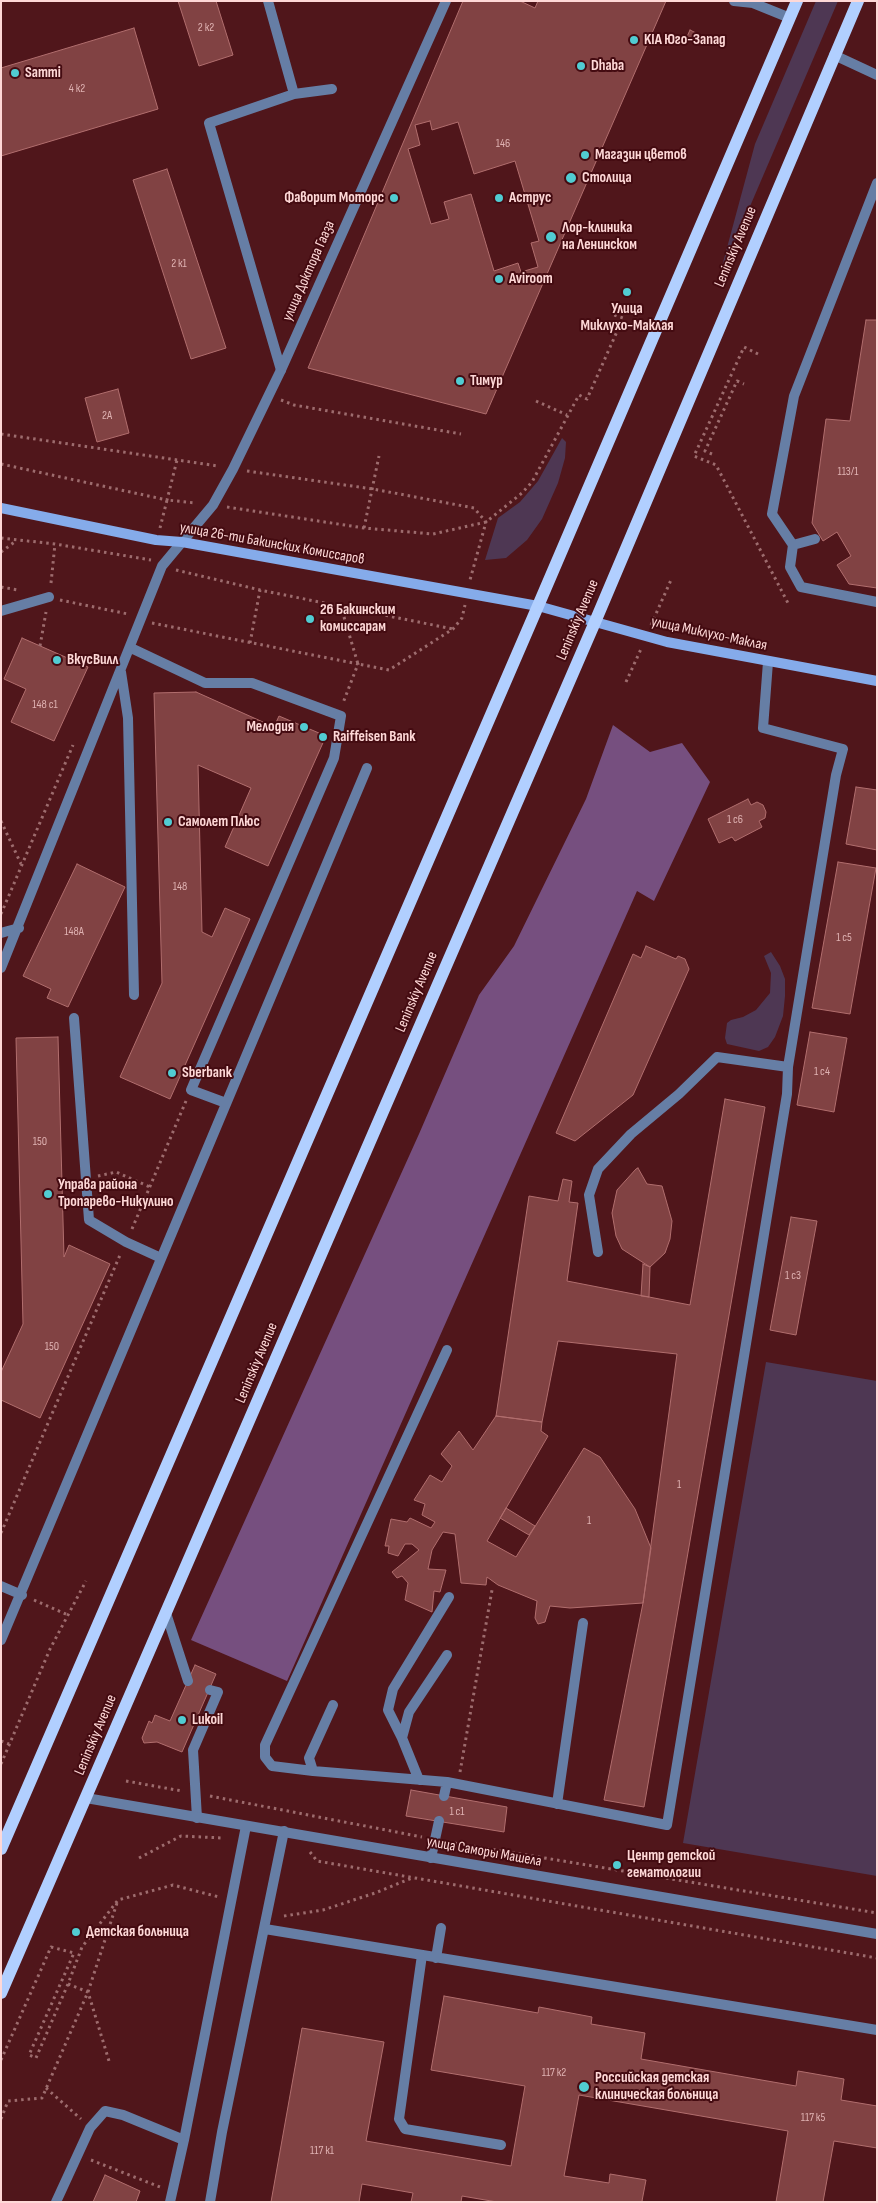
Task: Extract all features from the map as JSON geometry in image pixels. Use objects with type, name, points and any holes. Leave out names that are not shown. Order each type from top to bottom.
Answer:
[{"type":"main road","points":[[1,1849],[538,606],[796,1]]},
{"type":"main road","name":"Leninskiy Avenue","points":[[1,1992],[595,622],[858,1]]},
{"type":"main road","name":"улица 26-ти Бакинских Комиссаров","points":[[1,508],[156,540],[182,542],[538,606]]},
{"type":"main road","name":"улица Миклухо-Маклая","points":[[538,606],[667,642],[877,681]]},
{"type":"street","points":[[268,1],[294,94]]},
{"type":"street","name":"улица Доктора Гааза","points":[[1,968],[19,928],[162,566],[213,505],[281,370],[446,1]]},
{"type":"street","points":[[734,1],[754,3],[790,18]]},
{"type":"street","points":[[834,55],[877,75]]},
{"type":"street","points":[[281,370],[209,123],[294,94],[332,89]]},
{"type":"street","points":[[877,183],[794,396],[772,514],[793,545],[790,567],[801,587],[877,602]]},
{"type":"street","points":[[793,545],[815,539]]},
{"type":"street","points":[[1,611],[49,597]]},
{"type":"street","points":[[131,648],[205,682],[252,683],[341,716],[334,758],[192,1090],[226,1103]]},
{"type":"street","points":[[447,1350],[265,1744],[265,1757],[272,1766],[446,1782],[668,1825],[787,1094],[788,1067],[836,775],[843,749],[763,728],[768,662]]},
{"type":"street","points":[[121,672],[128,718],[134,995]]},
{"type":"street","points":[[1,1640],[22,1595],[367,768]]},
{"type":"street","points":[[1,933],[19,928]]},
{"type":"street","points":[[74,1018],[89,1220],[126,1242],[162,1258]]},
{"type":"street","points":[[598,1252],[589,1195],[598,1169],[631,1134],[679,1094],[717,1057],[788,1067]]},
{"type":"street","points":[[1,1586],[22,1595]]},
{"type":"street","points":[[419,1780],[388,1710],[393,1689],[449,1597]]},
{"type":"street","points":[[166,1613],[188,1681]]},
{"type":"street","points":[[557,1804],[583,1623]]},
{"type":"street","points":[[402,1738],[409,1712],[447,1655]]},
{"type":"street","points":[[197,1818],[192,1750],[218,1692],[210,1690]]},
{"type":"street","points":[[312,1771],[309,1758],[333,1705]]},
{"type":"street","points":[[444,1796],[446,1782]]},
{"type":"street","name":"улица Саморы Машела","points":[[86,1798],[877,1934]]},
{"type":"street","points":[[431,1858],[439,1821]]},
{"type":"street","points":[[171,2197],[246,1826]]},
{"type":"street","points":[[210,2202],[222,2132],[284,1831]]},
{"type":"street","points":[[436,1958],[440,1928]]},
{"type":"street","points":[[265,1930],[877,2030]]},
{"type":"street","points":[[422,1956],[399,2119],[405,2129],[501,2145]]},
{"type":"street","points":[[56,2202],[90,2128],[105,2111],[123,2115],[184,2140]]},
{"type":"path","points":[[1,464],[167,500],[213,505],[364,528],[433,534],[486,522],[522,493],[532,482],[578,395],[587,399],[623,318],[614,315]]},
{"type":"path","points":[[758,354],[744,348],[694,456],[716,465],[789,605]]},
{"type":"path","points":[[712,454],[705,452],[737,381],[744,384]]},
{"type":"path","points":[[283,391],[279,400],[294,405],[462,434]]},
{"type":"path","points":[[536,401],[567,415]]},
{"type":"path","points":[[364,528],[379,456]]},
{"type":"path","points":[[146,569],[156,540],[176,460]]},
{"type":"path","points":[[49,597],[250,644],[389,670],[454,630],[462,618],[486,522]]},
{"type":"path","points":[[1,538],[54,544],[150,560],[162,566],[260,590],[454,630]]},
{"type":"path","points":[[1,552],[16,541]]},
{"type":"path","points":[[1,587],[20,591]]},
{"type":"path","points":[[250,644],[260,590]]},
{"type":"path","points":[[124,623],[131,605]]},
{"type":"path","points":[[341,716],[344,700],[358,664],[344,617]]},
{"type":"path","points":[[1,914],[76,736]]},
{"type":"path","points":[[1,821],[22,865]]},
{"type":"path","points":[[1,1533],[192,1090]]},
{"type":"path","points":[[86,1180],[116,1172],[150,1187]]},
{"type":"path","points":[[1,1764],[50,1649],[86,1580]]},
{"type":"path","points":[[458,1785],[492,1590]]},
{"type":"path","points":[[22,1595],[68,1615]]},
{"type":"path","points":[[1,1741],[8,1744]]},
{"type":"path","points":[[126,1781],[435,1840],[877,1913]]},
{"type":"path","points":[[139,1858],[181,1836],[243,1838]]},
{"type":"path","points":[[281,1847],[311,1852],[317,1860],[877,1958]]},
{"type":"path","points":[[1,2119],[8,2101],[42,2098],[88,1992],[118,1900]]},
{"type":"path","points":[[1,2060],[51,1947],[74,1953],[29,2055],[36,2058],[82,1947]]},
{"type":"path","points":[[68,1966],[74,1968]]},
{"type":"path","points":[[68,1984],[88,1992]]},
{"type":"path","points":[[88,1992],[109,2061]]},
{"type":"path","points":[[46,2088],[90,2128]]},
{"type":"path","points":[[78,2154],[171,2197]]},
{"type":"shaded area","points":[[816,1],[838,1],[718,281],[755,144]]},
{"type":"shaded area","points":[[562,438],[566,442],[565,458],[558,483],[542,519],[527,540],[506,558],[485,560],[498,518],[520,502],[538,481]]},
{"type":"shaded area","points":[[613,725],[650,752],[682,743],[710,782],[654,901],[637,891],[287,1681],[191,1640],[419,1134],[479,995],[514,946],[586,799]]},
{"type":"shaded area","points":[[771,952],[780,966],[785,979],[783,1016],[775,1037],[768,1047],[759,1051],[727,1044],[725,1038],[727,1023],[756,1010],[770,993],[771,973],[764,956]]},
{"type":"shaded area","points":[[766,1362],[877,1381],[877,1876],[683,1843]]},
{"type":"building","points":[[178,1],[216,1],[233,55],[199,66]]},
{"type":"building","points":[[463,1],[520,1],[535,8],[538,1],[666,1],[486,414],[308,368]]},
{"type":"building","points":[[134,28],[158,109],[1,156],[1,68]]},
{"type":"building","points":[[690,30],[698,34],[695,43],[686,39]]},
{"type":"building","name":"Аструс","points":[[430,121],[432,130],[458,122],[474,174],[515,161],[539,241],[531,243],[538,267],[521,272],[518,263],[494,271],[471,194],[444,202],[449,219],[431,224],[408,149],[420,145],[415,125]]},
{"type":"building","points":[[167,169],[226,348],[191,359],[133,180]]},
{"type":"building","points":[[866,320],[877,320],[877,588],[849,584],[837,565],[851,556],[837,532],[823,541],[812,523],[826,419],[850,421]]},
{"type":"building","points":[[118,389],[129,433],[97,442],[85,398]]},
{"type":"building","points":[[22,638],[88,667],[54,741],[11,722],[26,689],[4,679]]},
{"type":"building","points":[[196,692],[274,727],[279,716],[326,736],[268,866],[225,847],[251,788],[198,765],[202,932],[212,937],[225,908],[250,919],[170,1099],[120,1077],[162,983],[154,693]]},
{"type":"building","points":[[856,787],[877,790],[877,850],[846,844]]},
{"type":"building","points":[[748,799],[751,805],[757,802],[763,805],[766,812],[765,818],[759,821],[762,827],[735,841],[732,837],[719,843],[708,819]]},
{"type":"building","points":[[838,862],[876,868],[850,1014],[812,1008]]},
{"type":"building","points":[[77,864],[125,887],[68,1007],[47,998],[51,989],[23,976]]},
{"type":"building","points":[[646,946],[676,959],[678,956],[685,959],[689,969],[633,1095],[575,1141],[556,1133],[633,954],[641,958]]},
{"type":"building","points":[[810,1032],[847,1038],[834,1112],[797,1105]]},
{"type":"building","points":[[58,1037],[64,1257],[69,1245],[110,1264],[40,1418],[1,1400],[1,1372],[23,1324],[16,1038]]},
{"type":"building","points":[[725,1099],[765,1107],[644,1807],[604,1800],[643,1603],[677,1354],[558,1341],[542,1422],[496,1416],[529,1196],[558,1201],[563,1179],[572,1181],[569,1202],[578,1203],[567,1281],[690,1305]]},
{"type":"building","points":[[638,1168],[647,1184],[662,1186],[672,1221],[670,1239],[665,1253],[650,1267],[622,1249],[616,1236],[612,1213],[617,1190]]},
{"type":"building","points":[[791,1217],[817,1221],[796,1335],[770,1330]]},
{"type":"building","points":[[643,1264],[650,1267],[649,1297],[641,1296]]},
{"type":"building","points":[[496,1416],[542,1422],[541,1431],[548,1436],[487,1541],[516,1557],[584,1448],[600,1457],[635,1509],[651,1548],[643,1603],[570,1608],[550,1606],[545,1622],[538,1624],[535,1618],[537,1601],[498,1585],[487,1577],[486,1585],[461,1583],[455,1534],[443,1532],[432,1550],[428,1569],[446,1570],[440,1592],[434,1591],[432,1612],[405,1600],[408,1583],[402,1576],[397,1578],[392,1572],[419,1550],[412,1544],[405,1544],[398,1556],[388,1553],[389,1546],[385,1546],[391,1519],[407,1522],[410,1518],[431,1528],[435,1522],[422,1515],[425,1504],[414,1500],[430,1475],[442,1482],[452,1466],[441,1454],[459,1431],[473,1450]]},
{"type":"building","points":[[506,1508],[535,1526],[529,1535],[500,1518]]},
{"type":"building","points":[[195,1665],[216,1674],[182,1752],[157,1742],[144,1743],[142,1738],[149,1721],[152,1723],[155,1715],[170,1721]]},
{"type":"building","points":[[411,1790],[507,1807],[504,1832],[406,1816]]},
{"type":"building","points":[[444,1996],[538,2013],[539,2007],[592,2017],[591,2024],[645,2033],[641,2059],[796,2086],[798,2071],[844,2079],[841,2100],[877,2106],[877,2148],[834,2141],[823,2202],[776,2202],[788,2131],[579,2095],[564,2176],[609,2183],[610,2174],[646,2180],[642,2201],[644,2202],[497,2202],[462,2196],[461,2202],[411,2202],[413,2193],[362,2184],[359,2202],[271,2202],[302,2028],[384,2042],[366,2141],[511,2166],[525,2086],[431,2070]]},
{"type":"building","points":[[105,2175],[140,2191],[136,2202],[93,2202]]},
{"type":"place","name":"KIA Юго-Запад","points":[[634,40]]},
{"type":"place","name":"Dhaba","points":[[581,66]]},
{"type":"place","name":"Sammi","points":[[15,73]]},
{"type":"place","name":"Магазин цветов","points":[[585,155]]},
{"type":"place","name":"Столица","points":[[571,178]]},
{"type":"place","name":"Фаворит Моторс","points":[[394,198]]},
{"type":"place","name":"Аструс","points":[[499,198]]},
{"type":"place","name":"Лор-клиника на Ленинском","points":[[551,237]]},
{"type":"place","name":"Aviroom","points":[[499,279]]},
{"type":"place","name":"Улица Миклухо-Маклая","points":[[627,292]]},
{"type":"place","name":"Тимур","points":[[460,381]]},
{"type":"place","name":"26 Бакинским комиссарам","points":[[310,619]]},
{"type":"place","name":"ВкусВилл","points":[[57,660]]},
{"type":"place","name":"Мелодия","points":[[304,727]]},
{"type":"place","name":"Raiffeisen Bank","points":[[323,737]]},
{"type":"place","name":"Самолет Плюс","points":[[168,822]]},
{"type":"place","name":"Sberbank","points":[[172,1073]]},
{"type":"place","name":"Управа района Тропарево-Никулино","points":[[48,1194]]},
{"type":"place","name":"Lukoil","points":[[182,1720]]},
{"type":"place","name":"Центр детской гематологии","points":[[617,1865]]},
{"type":"place","name":"Детская больница","points":[[76,1932]]},
{"type":"place","name":"Российская детская клиническая больница","points":[[584,2087]]}]
